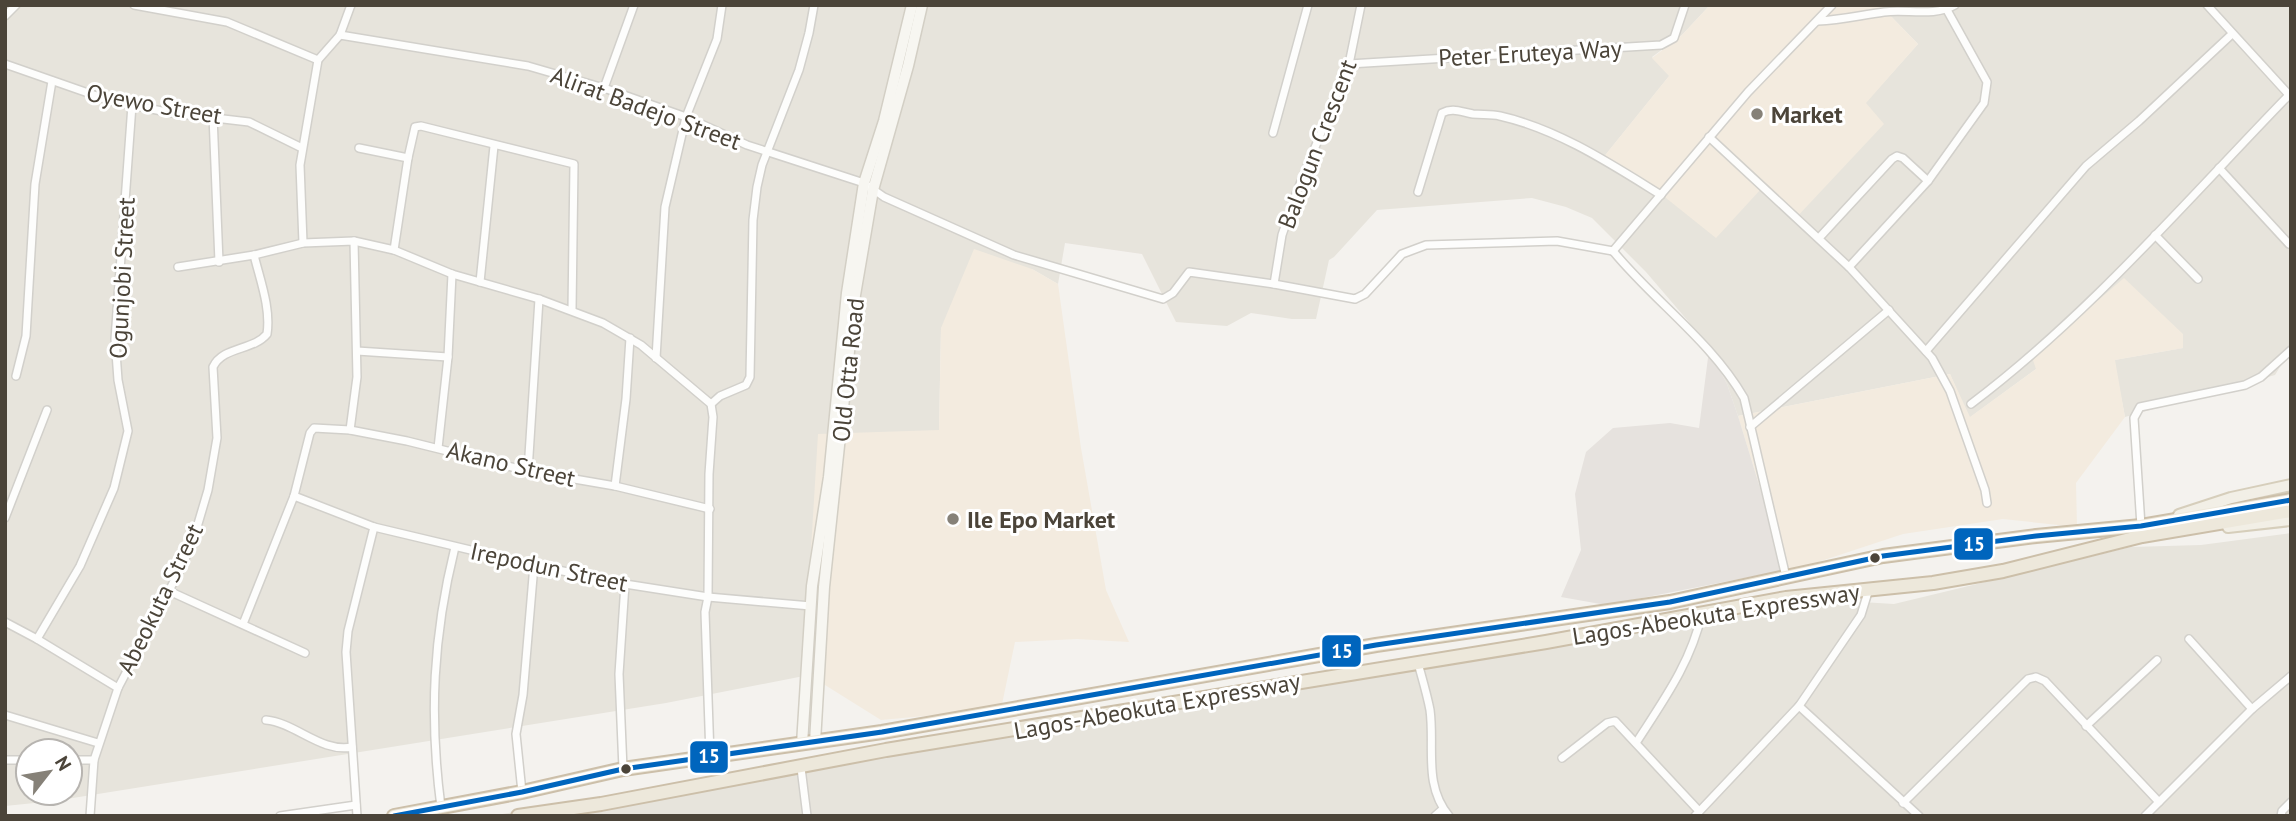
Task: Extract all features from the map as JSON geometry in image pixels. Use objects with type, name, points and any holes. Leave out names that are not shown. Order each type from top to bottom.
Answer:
[{"type":"highway","name":"Lagos-Abeokuta Expressway","points":[[518,816],[601,804],[886,750],[1546,642],[1786,598],[1933,583],[2003,571],[2142,531],[2291,500]]},
{"type":"highway","name":"Lagos-Abeokuta Expressway","points":[[394,816],[522,792],[623,769],[809,743],[1376,645],[1671,602],[1883,556],[2036,536],[2142,531],[2291,511]]},
{"type":"main road","points":[[809,743],[811,606],[829,477],[847,293],[864,183],[899,65],[912,5]]},
{"type":"main road","name":"Old Otta Road","points":[[809,743],[855,295],[873,190],[922,5]]},
{"type":"main road","points":[[2142,531],[2231,498],[2291,485]]},
{"type":"main road","points":[[2142,531],[2291,520]]},
{"type":"street","points":[[6,12],[16,5]]},
{"type":"street","points":[[134,5],[227,22],[318,60]]},
{"type":"street","points":[[303,243],[300,179],[302,148],[318,60],[340,35],[351,5]]},
{"type":"street","points":[[604,88],[634,5]]},
{"type":"street","points":[[656,358],[663,220],[686,117],[717,39],[722,5]]},
{"type":"street","points":[[711,404],[720,396],[746,385],[750,377],[753,220],[760,171],[799,70],[814,5]]},
{"type":"street","points":[[1273,133],[1308,5]]},
{"type":"street","name":"Balogun Crescent","points":[[1274,284],[1282,234],[1349,64],[1361,5]]},
{"type":"street","name":"Peter Eruteya Way","points":[[1349,64],[1661,45],[1674,38],[1685,5]]},
{"type":"street","points":[[1613,251],[1709,137],[1832,5]]},
{"type":"street","points":[[1817,21],[1843,20],[1883,12],[1936,12],[1955,5]]},
{"type":"street","points":[[1971,404],[2004,379],[2085,306],[2290,96],[2207,5]]},
{"type":"street","points":[[1849,267],[1928,181],[1984,103],[1987,82],[1947,10]]},
{"type":"street","points":[[1926,351],[2086,166],[2140,121],[2232,34]]},
{"type":"street","name":"Alirat Badejo Street","points":[[340,35],[528,66],[604,88],[686,117],[747,145],[864,183],[873,190],[1014,255],[1163,299],[1172,293],[1189,272],[1274,284]]},
{"type":"street","name":"Oyewo Street","points":[[5,64],[99,98],[172,113],[213,116],[256,125],[302,148]]},
{"type":"street","points":[[16,376],[26,336],[35,184],[52,81]]},
{"type":"street","name":"Ogunjobi Street","points":[[37,639],[87,550],[114,488],[127,442],[128,422],[118,380],[115,339],[132,105]]},
{"type":"street","points":[[1418,192],[1442,113],[1459,110],[1514,119],[1555,135],[1601,158],[1661,195]]},
{"type":"street","points":[[213,116],[219,262]]},
{"type":"street","points":[[394,250],[415,127],[421,126],[574,164],[572,310]]},
{"type":"street","points":[[1709,137],[1849,267],[1937,365],[1950,391],[1985,490],[1987,503]]},
{"type":"street","points":[[480,282],[494,146]]},
{"type":"street","points":[[359,149],[408,158]]},
{"type":"street","points":[[1819,238],[1897,156],[1903,158],[1928,181]]},
{"type":"street","points":[[2219,168],[2289,244]]},
{"type":"street","points":[[2155,234],[2198,279]]},
{"type":"street","points":[[1274,284],[1354,299],[1365,294],[1402,254],[1426,245],[1557,241],[1613,251],[1733,380],[1744,398],[1786,577]]},
{"type":"street","points":[[178,267],[219,262],[303,243],[354,242],[394,250],[452,274],[539,299],[603,323],[630,338],[711,404],[713,417],[708,597],[705,612],[710,756]]},
{"type":"street","points":[[350,430],[357,377],[354,242]]},
{"type":"street","name":"Abeokuta Street","points":[[90,816],[94,760],[98,743],[118,688],[169,591],[195,534],[208,490],[217,438],[213,367],[222,356],[253,345],[267,334],[269,323],[254,255]]},
{"type":"street","points":[[438,448],[448,357],[452,274]]},
{"type":"street","points":[[528,471],[539,299]]},
{"type":"street","points":[[1750,427],[1889,310]]},
{"type":"street","points":[[615,486],[626,399],[630,338]]},
{"type":"street","points":[[2142,531],[2134,418],[2136,411],[2140,407],[2245,385],[2261,377],[2291,350]]},
{"type":"street","points":[[357,351],[448,357]]},
{"type":"street","points":[[5,518],[47,410]]},
{"type":"street","name":"Akano Street","points":[[294,496],[314,428],[350,430],[438,448],[528,471],[615,486],[710,509]]},
{"type":"street","points":[[243,624],[294,496]]},
{"type":"street","name":"Irepodun Street","points":[[294,496],[374,527],[534,565],[625,584],[708,597],[811,606]]},
{"type":"street","points":[[357,816],[346,673],[348,631],[374,527]]},
{"type":"street","points":[[441,807],[435,737],[435,676],[440,612],[455,547]]},
{"type":"street","points":[[522,792],[516,734],[523,695],[534,565]]},
{"type":"street","points":[[623,769],[619,674],[625,584]]},
{"type":"street","points":[[1562,758],[1612,720],[1636,743],[1697,813],[1799,706],[1861,615],[1869,589]]},
{"type":"street","points":[[169,591],[305,653]]},
{"type":"street","points":[[1636,743],[1685,666],[1698,633],[1702,613]]},
{"type":"street","points":[[5,622],[118,688]]},
{"type":"street","points":[[2189,639],[2252,709]]},
{"type":"street","points":[[2086,726],[2157,660]]},
{"type":"street","points":[[1418,663],[1430,712],[1433,780],[1446,812],[1435,816]]},
{"type":"street","points":[[2145,816],[2252,709],[2291,676]]},
{"type":"street","points":[[1903,803],[2028,679],[2036,677],[2045,681],[2159,802]]},
{"type":"street","points":[[1799,706],[1919,816]]},
{"type":"street","points":[[5,715],[98,743]]},
{"type":"street","points":[[267,720],[283,723],[332,747],[352,747]]},
{"type":"street","points":[[84,760],[94,760]]},
{"type":"street","points":[[801,768],[807,816]]},
{"type":"street","points":[[2281,816],[2281,811],[2291,802]]},
{"type":"street","points":[[280,816],[356,806]]},
{"type":"shaded area","points":[[5,5],[1710,5],[1682,35],[1652,57],[1670,75],[1603,158],[1761,189],[1883,124],[1865,103],[1918,44],[1880,5],[2291,5],[2291,349],[2275,375],[2125,417],[2114,360],[2183,348],[2036,369],[1969,418],[1950,374],[1738,416],[1727,384],[1709,350],[1646,272],[1592,218],[1566,207],[1532,198],[1377,210],[1329,260],[1316,319],[1292,319],[1251,313],[1227,326],[1176,322],[1142,254],[1065,243],[1058,284],[1032,269],[941,328],[939,430],[809,675],[666,703],[84,796],[84,737],[14,737],[14,805],[5,806]]},
{"type":"shaded area","name":"Market","points":[[1710,5],[1880,5],[1918,44],[1866,103],[1884,124],[1794,220],[1761,189],[1716,238],[1661,194],[1602,159],[1669,76],[1652,58],[1682,35]]},
{"type":"shaded area","name":"Ile Epo Market","points":[[974,249],[1032,269],[1058,284],[1081,448],[1106,590],[1129,642],[1077,639],[1015,642],[1001,709],[881,720],[809,675],[804,664],[818,434],[939,430],[941,328]]},
{"type":"shaded area","points":[[2124,278],[2183,334],[2183,348],[2115,360],[2125,417],[2076,483],[2077,527],[2003,519],[1903,534],[1812,564],[1785,570],[1738,416],[1950,374],[1970,417],[2036,369],[2032,357]]},
{"type":"shaded area","points":[[1709,350],[1727,384],[1785,570],[1606,605],[1561,597],[1581,550],[1575,494],[1586,452],[1613,428],[1670,423],[1699,428]]},
{"type":"shaded area","points":[[2291,533],[2291,816],[490,816],[1193,699],[1549,634],[1693,623],[1829,600],[1894,604],[2131,547],[2201,545]]},
{"type":"transit line","name":"15","points":[[394,816],[522,792],[623,769],[882,732],[1376,645],[1670,602],[1883,556],[2036,536],[2141,526],[2291,500]]},
{"type":"place","name":"Market","points":[[1757,114]]},
{"type":"place","name":"Ile Epo Market","points":[[953,519]]}]
